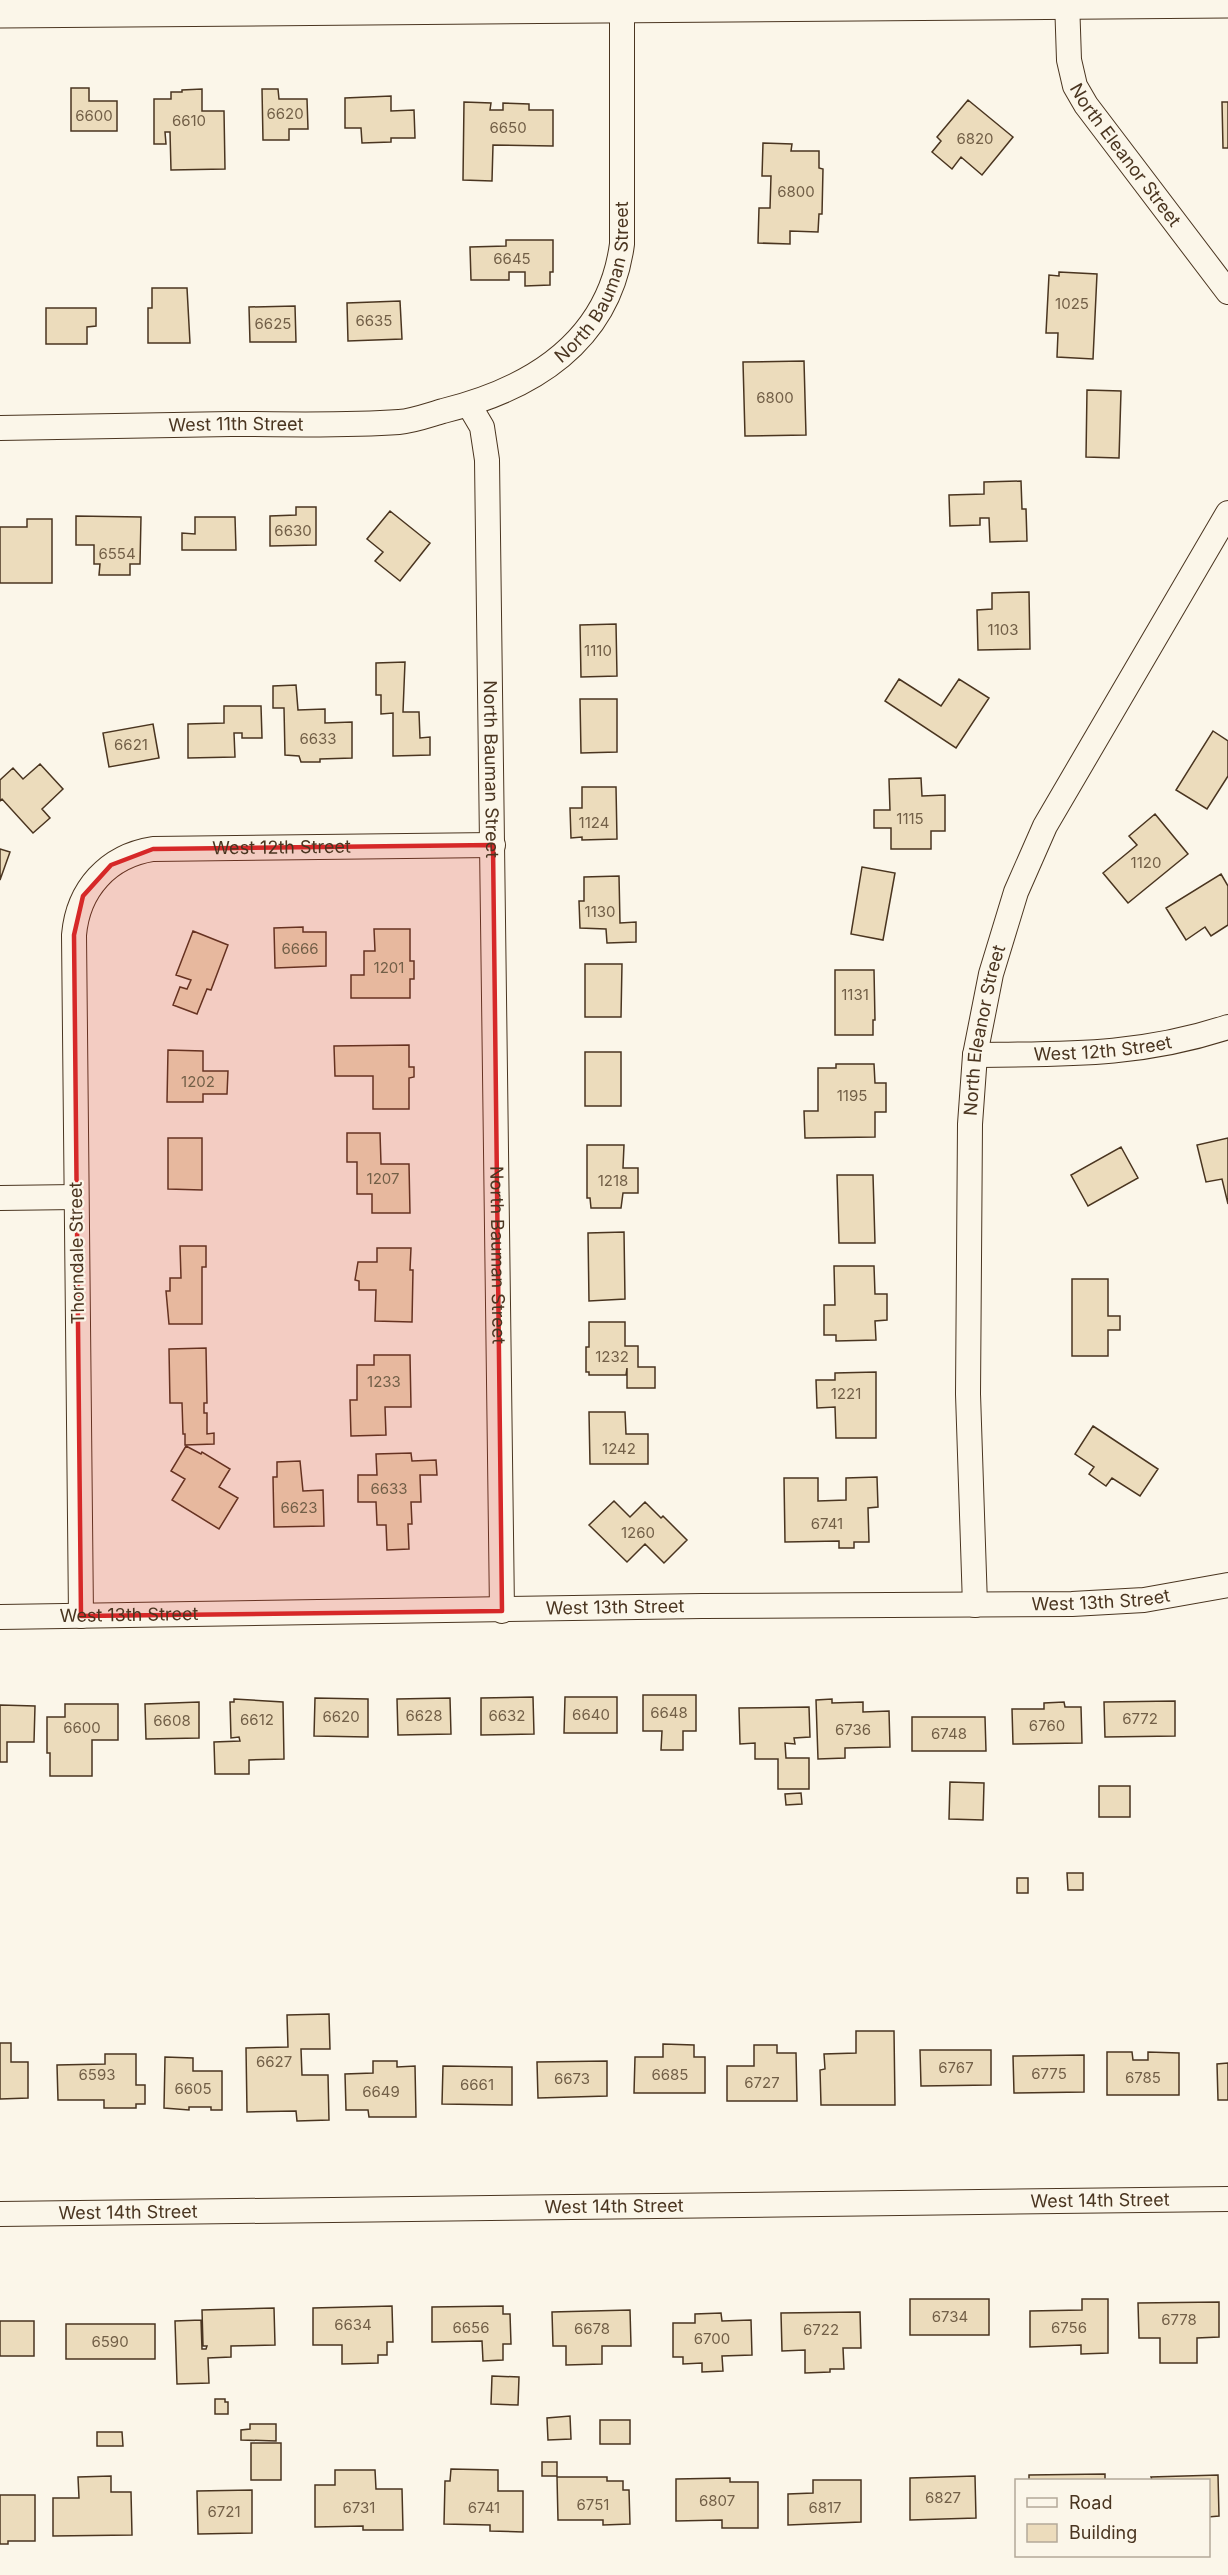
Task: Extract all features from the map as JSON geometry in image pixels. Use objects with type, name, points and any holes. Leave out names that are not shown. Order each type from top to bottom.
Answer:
[{"type":"main road","points":[[0,11],[458,4],[622,6],[1228,1]]},
{"type":"street","name":"North Eleanor Street","points":[[1067,1],[1071,73],[1075,86],[1086,105],[1228,292]]},
{"type":"street","name":"North Bauman Street","points":[[502,1611],[486,448],[482,427],[476,412],[469,405],[511,388],[570,349],[586,333],[611,291],[618,270],[622,244],[622,6]]},
{"type":"street","name":"West 11th Street","points":[[0,428],[401,422],[469,405]]},
{"type":"street","name":"North Eleanor Street","points":[[975,1605],[968,1394],[970,1124],[975,1055],[983,1009],[999,942],[1016,892],[1045,826],[1228,513]]},
{"type":"street","name":"West 12th Street","points":[[86,892],[111,865],[135,852],[153,849],[493,845]]},
{"type":"street","name":"Thorndale Street","points":[[81,1616],[74,934],[78,909],[86,892]]},
{"type":"street","name":"West 12th Street","points":[[975,1055],[1116,1052],[1182,1041],[1228,1027]]},
{"type":"street","points":[[0,1198],[76,1197]]},
{"type":"street","name":"West 13th Street","points":[[0,1617],[502,1611],[702,1606],[975,1605],[1144,1600],[1228,1585]]},
{"type":"street","name":"West 14th Street","points":[[0,2214],[1228,2199]]},
{"type":"highlighted area","points":[[493,845],[502,1611],[81,1616],[74,935],[83,896],[111,865],[153,849]]},
{"type":"building","points":[[71,88],[89,88],[89,101],[117,101],[117,131],[71,131]]},
{"type":"building","points":[[202,89],[202,111],[224,111],[225,169],[171,170],[170,132],[165,132],[166,144],[154,144],[154,99],[171,99],[171,92]]},
{"type":"building","points":[[262,89],[278,89],[279,99],[307,99],[308,129],[289,129],[289,140],[263,140]]},
{"type":"building","points":[[391,96],[391,111],[414,110],[415,138],[391,138],[391,142],[362,143],[361,128],[345,128],[345,98]]},
{"type":"building","points":[[968,100],[1013,137],[982,175],[961,157],[952,169],[932,152],[941,141],[937,137]]},
{"type":"building","points":[[464,102],[491,103],[490,110],[503,110],[503,103],[529,104],[529,110],[553,110],[553,146],[493,145],[492,181],[463,180]]},
{"type":"building","points":[[1222,102],[1228,102],[1228,148],[1223,148]]},
{"type":"building","points":[[763,143],[792,144],[791,151],[819,151],[819,168],[823,169],[822,214],[819,214],[818,232],[790,231],[790,244],[758,243],[759,208],[770,208],[771,176],[762,176]]},
{"type":"building","points":[[506,240],[553,240],[553,272],[550,272],[550,285],[525,286],[525,272],[509,272],[509,280],[471,280],[470,247],[506,246]]},
{"type":"building","points":[[1059,272],[1097,274],[1093,359],[1057,357],[1058,333],[1046,333],[1049,275],[1059,276]]},
{"type":"building","points":[[152,288],[187,288],[190,343],[148,343],[148,308],[152,308]]},
{"type":"building","points":[[400,301],[402,339],[348,341],[347,303]]},
{"type":"building","points":[[295,306],[296,342],[250,342],[249,307]]},
{"type":"building","points":[[46,308],[96,308],[96,326],[87,327],[87,344],[46,344]]},
{"type":"building","points":[[804,361],[806,435],[745,436],[743,362]]},
{"type":"building","points":[[1087,390],[1121,391],[1119,458],[1086,457]]},
{"type":"building","points":[[1021,481],[1022,509],[1026,509],[1027,541],[990,542],[989,518],[980,518],[980,525],[950,526],[949,495],[984,494],[984,482]]},
{"type":"building","points":[[296,507],[316,507],[316,545],[270,546],[270,516],[296,515]]},
{"type":"building","points":[[390,511],[430,543],[400,581],[375,561],[383,552],[367,539]]},
{"type":"building","points":[[76,516],[141,517],[140,564],[130,564],[130,575],[99,575],[100,564],[94,564],[94,545],[76,545]]},
{"type":"building","points":[[195,517],[235,517],[236,550],[182,550],[182,533],[195,534]]},
{"type":"building","points":[[27,519],[52,519],[52,583],[0,583],[0,527],[27,527]]},
{"type":"building","points":[[1029,592],[1030,649],[978,650],[977,610],[992,609],[992,593]]},
{"type":"building","points":[[616,624],[617,676],[581,677],[580,625]]},
{"type":"building","points":[[405,662],[403,712],[419,712],[420,738],[430,737],[430,755],[393,756],[393,713],[381,714],[381,695],[376,695],[376,663]]},
{"type":"building","points":[[899,679],[941,706],[959,679],[989,698],[956,748],[885,701]]},
{"type":"building","points":[[296,685],[298,710],[325,709],[325,723],[352,722],[352,758],[301,762],[299,756],[285,755],[284,708],[273,708],[273,686]]},
{"type":"building","points":[[580,699],[617,699],[617,752],[581,753]]},
{"type":"building","points":[[224,706],[261,706],[262,738],[242,738],[242,733],[234,733],[235,757],[188,758],[188,724],[224,723]]},
{"type":"building","points":[[153,724],[159,758],[109,767],[103,733]]},
{"type":"building","points":[[1213,731],[1228,741],[1228,776],[1207,809],[1176,790]]},
{"type":"building","points":[[40,764],[63,789],[42,809],[50,818],[33,833],[2,799],[0,801],[0,780],[13,768],[23,779]]},
{"type":"building","points":[[921,778],[922,796],[945,795],[945,831],[931,831],[931,849],[891,849],[891,828],[874,828],[874,810],[890,810],[889,779]]},
{"type":"building","points":[[582,787],[616,787],[617,839],[571,838],[570,808],[582,808]]},
{"type":"building","points":[[1155,814],[1188,854],[1128,903],[1103,873],[1137,845],[1129,836]]},
{"type":"building","points":[[0,849],[10,852],[0,880]]},
{"type":"building","points":[[862,867],[895,873],[883,940],[851,934]]},
{"type":"building","points":[[1221,874],[1228,886],[1228,925],[1211,936],[1205,927],[1186,940],[1166,908]]},
{"type":"building","points":[[619,876],[620,923],[636,922],[636,942],[607,943],[606,929],[580,928],[579,901],[584,901],[584,877]]},
{"type":"building","points":[[303,927],[303,932],[326,932],[326,966],[275,968],[274,928]]},
{"type":"building","points":[[374,929],[410,929],[410,961],[414,961],[414,979],[410,979],[410,998],[351,998],[351,975],[364,975],[364,951],[375,951]]},
{"type":"building","points":[[193,931],[228,945],[211,990],[207,989],[197,1014],[173,1005],[180,987],[187,989],[191,980],[176,975]]},
{"type":"building","points":[[585,964],[622,964],[621,1017],[585,1017]]},
{"type":"building","points":[[835,970],[874,970],[873,1035],[835,1035]]},
{"type":"building","points":[[409,1045],[409,1067],[414,1067],[414,1077],[409,1078],[409,1109],[373,1109],[373,1076],[335,1076],[334,1046]]},
{"type":"building","points":[[168,1050],[203,1051],[203,1071],[228,1071],[227,1094],[203,1094],[203,1102],[167,1102]]},
{"type":"building","points":[[585,1052],[621,1052],[621,1106],[585,1106]]},
{"type":"building","points":[[836,1064],[874,1064],[875,1083],[886,1083],[886,1112],[875,1112],[875,1137],[805,1138],[804,1111],[818,1111],[818,1068],[836,1068]]},
{"type":"building","points":[[347,1133],[380,1133],[381,1164],[409,1164],[410,1213],[372,1213],[372,1194],[357,1194],[357,1162],[347,1162]]},
{"type":"building","points":[[168,1138],[202,1138],[202,1190],[168,1189]]},
{"type":"building","points":[[1228,1138],[1228,1204],[1222,1179],[1206,1182],[1197,1145]]},
{"type":"building","points":[[587,1145],[624,1145],[623,1168],[638,1168],[638,1193],[623,1193],[621,1208],[591,1208],[590,1198],[587,1198]]},
{"type":"building","points":[[1121,1147],[1138,1178],[1088,1206],[1071,1175]]},
{"type":"building","points":[[837,1175],[873,1175],[875,1243],[839,1243]]},
{"type":"building","points":[[624,1232],[625,1299],[589,1301],[588,1233]]},
{"type":"building","points":[[180,1246],[206,1246],[206,1267],[202,1267],[202,1324],[169,1324],[166,1291],[170,1291],[170,1278],[181,1278]]},
{"type":"building","points":[[377,1248],[411,1248],[412,1322],[375,1321],[376,1290],[359,1290],[359,1281],[355,1280],[358,1262],[377,1262]]},
{"type":"building","points":[[834,1266],[874,1266],[875,1294],[887,1294],[887,1320],[875,1321],[876,1340],[836,1341],[836,1335],[824,1335],[824,1305],[835,1305]]},
{"type":"building","points":[[1072,1279],[1108,1279],[1108,1316],[1120,1316],[1120,1330],[1108,1330],[1108,1356],[1072,1356]]},
{"type":"building","points":[[589,1322],[625,1322],[625,1346],[638,1346],[638,1367],[655,1367],[655,1388],[627,1388],[627,1368],[626,1375],[589,1375],[589,1372],[586,1372]]},
{"type":"building","points":[[206,1348],[207,1403],[204,1403],[204,1413],[207,1413],[207,1434],[214,1433],[214,1444],[185,1445],[182,1403],[170,1403],[169,1349]]},
{"type":"building","points":[[374,1355],[410,1355],[411,1407],[385,1407],[386,1435],[351,1436],[350,1400],[357,1400],[357,1365],[374,1365]]},
{"type":"building","points":[[876,1372],[876,1438],[836,1438],[835,1407],[817,1408],[816,1380],[835,1380],[835,1373]]},
{"type":"building","points":[[589,1412],[625,1412],[626,1434],[648,1434],[648,1464],[590,1464]]},
{"type":"building","points":[[1093,1426],[1158,1469],[1140,1496],[1112,1478],[1106,1486],[1089,1474],[1094,1467],[1075,1454]]},
{"type":"building","points":[[186,1446],[201,1454],[202,1452],[230,1469],[219,1487],[238,1498],[219,1529],[172,1500],[185,1479],[171,1471]]},
{"type":"building","points":[[411,1453],[412,1461],[436,1460],[437,1475],[420,1475],[421,1502],[411,1502],[412,1524],[408,1524],[409,1549],[387,1550],[386,1525],[377,1525],[376,1502],[358,1502],[358,1475],[377,1475],[376,1454]]},
{"type":"building","points":[[300,1461],[303,1491],[323,1490],[324,1526],[274,1527],[273,1477],[277,1477],[277,1462]]},
{"type":"building","points":[[877,1477],[878,1507],[868,1508],[869,1542],[854,1542],[854,1548],[839,1548],[839,1541],[785,1542],[784,1478],[818,1478],[818,1501],[846,1500],[846,1478]]},
{"type":"building","points":[[614,1501],[630,1517],[645,1502],[687,1540],[664,1563],[645,1544],[627,1562],[589,1525]]},
{"type":"building","points":[[643,1695],[696,1695],[696,1731],[683,1731],[683,1750],[661,1750],[662,1731],[643,1731]]},
{"type":"building","points":[[533,1697],[534,1734],[481,1735],[481,1698]]},
{"type":"building","points":[[565,1697],[617,1697],[617,1733],[564,1733]]},
{"type":"building","points":[[315,1698],[368,1699],[368,1737],[314,1736]]},
{"type":"building","points":[[450,1698],[451,1734],[398,1735],[397,1699]]},
{"type":"building","points":[[234,1699],[283,1702],[284,1759],[249,1760],[249,1774],[215,1774],[214,1742],[240,1741],[239,1737],[231,1738],[230,1702],[234,1702]]},
{"type":"building","points":[[832,1699],[832,1703],[863,1702],[863,1712],[889,1711],[890,1747],[845,1748],[845,1758],[818,1759],[816,1700]]},
{"type":"building","points":[[1175,1701],[1175,1736],[1105,1737],[1104,1702]]},
{"type":"building","points":[[199,1702],[199,1738],[146,1739],[145,1704]]},
{"type":"building","points":[[1064,1702],[1065,1707],[1081,1707],[1082,1743],[1013,1744],[1012,1709],[1044,1709],[1044,1703]]},
{"type":"building","points":[[65,1704],[118,1704],[118,1740],[92,1740],[92,1776],[50,1776],[50,1753],[47,1753],[47,1717],[65,1717]]},
{"type":"building","points":[[0,1705],[35,1706],[34,1742],[7,1742],[7,1762],[0,1762]]},
{"type":"building","points":[[809,1707],[810,1737],[794,1738],[795,1744],[785,1743],[786,1758],[809,1758],[809,1789],[778,1789],[778,1759],[755,1759],[755,1743],[740,1744],[739,1708]]},
{"type":"building","points":[[912,1717],[985,1717],[986,1751],[912,1751]]},
{"type":"building","points":[[950,1782],[984,1783],[983,1820],[949,1819]]},
{"type":"building","points":[[1099,1786],[1130,1786],[1130,1817],[1099,1817]]},
{"type":"building","points":[[801,1793],[802,1804],[786,1805],[785,1794]]},
{"type":"building","points":[[1067,1873],[1083,1873],[1083,1890],[1068,1890]]},
{"type":"building","points":[[1017,1878],[1028,1878],[1028,1893],[1017,1893]]},
{"type":"building","points":[[329,2014],[330,2049],[301,2049],[302,2075],[328,2075],[329,2120],[297,2121],[296,2111],[247,2112],[246,2048],[288,2047],[287,2015]]},
{"type":"building","points":[[856,2031],[894,2031],[895,2105],[821,2105],[820,2070],[825,2069],[824,2054],[856,2053]]},
{"type":"building","points":[[0,2043],[11,2043],[11,2062],[28,2062],[28,2098],[0,2099]]},
{"type":"building","points":[[663,2044],[694,2045],[694,2057],[705,2057],[705,2093],[634,2093],[635,2057],[663,2057]]},
{"type":"building","points":[[754,2045],[777,2045],[777,2053],[796,2053],[797,2101],[727,2101],[727,2066],[754,2066]]},
{"type":"building","points":[[920,2050],[991,2050],[991,2085],[921,2086]]},
{"type":"building","points":[[1107,2052],[1132,2052],[1133,2060],[1148,2060],[1148,2052],[1179,2053],[1179,2095],[1107,2095]]},
{"type":"building","points":[[105,2054],[136,2054],[136,2085],[145,2085],[145,2104],[136,2104],[136,2108],[104,2108],[104,2100],[58,2100],[57,2065],[105,2064]]},
{"type":"building","points":[[1084,2055],[1084,2092],[1014,2093],[1013,2056]]},
{"type":"building","points":[[165,2057],[193,2058],[193,2071],[222,2071],[222,2110],[211,2110],[211,2107],[189,2107],[189,2110],[164,2108]]},
{"type":"building","points":[[373,2061],[397,2061],[397,2067],[415,2066],[416,2117],[369,2117],[368,2110],[346,2110],[345,2074],[373,2073]]},
{"type":"building","points":[[607,2061],[607,2096],[538,2098],[537,2062]]},
{"type":"building","points":[[1228,2063],[1228,2100],[1218,2100],[1217,2064]]},
{"type":"building","points":[[443,2066],[512,2067],[512,2105],[442,2104]]},
{"type":"building","points":[[910,2299],[989,2299],[989,2335],[910,2335]]},
{"type":"building","points":[[1082,2299],[1108,2299],[1108,2353],[1081,2354],[1081,2345],[1030,2347],[1030,2311],[1082,2310]]},
{"type":"building","points":[[1219,2302],[1219,2337],[1197,2338],[1197,2363],[1160,2363],[1160,2338],[1139,2338],[1138,2303]]},
{"type":"building","points":[[392,2306],[393,2342],[387,2342],[387,2355],[378,2355],[378,2363],[342,2364],[342,2345],[313,2345],[313,2308]]},
{"type":"building","points":[[503,2306],[503,2314],[510,2314],[511,2344],[503,2344],[503,2360],[483,2361],[482,2341],[432,2342],[432,2307]]},
{"type":"building","points":[[274,2308],[275,2345],[231,2346],[231,2357],[208,2358],[209,2383],[177,2384],[175,2321],[201,2320],[202,2349],[206,2349],[207,2346],[203,2346],[202,2310]]},
{"type":"building","points":[[630,2310],[631,2346],[602,2346],[602,2364],[566,2365],[566,2346],[553,2346],[552,2312]]},
{"type":"building","points":[[860,2312],[861,2348],[843,2348],[844,2369],[805,2373],[805,2350],[782,2351],[781,2313]]},
{"type":"building","points":[[721,2313],[722,2321],[751,2320],[752,2355],[722,2356],[723,2371],[702,2372],[702,2363],[683,2364],[683,2357],[673,2357],[673,2323],[695,2323],[695,2314]]},
{"type":"building","points":[[0,2321],[34,2321],[34,2356],[0,2356]]},
{"type":"building","points":[[66,2324],[155,2324],[155,2359],[66,2359]]},
{"type":"building","points":[[492,2376],[519,2377],[518,2405],[491,2404]]},
{"type":"building","points":[[215,2399],[225,2399],[225,2402],[228,2402],[228,2414],[215,2414]]},
{"type":"building","points":[[570,2416],[571,2439],[548,2440],[547,2418]]},
{"type":"building","points":[[600,2420],[630,2420],[630,2444],[600,2444]]},
{"type":"building","points":[[250,2424],[276,2424],[276,2441],[241,2440],[241,2430],[250,2429]]},
{"type":"building","points":[[97,2432],[122,2432],[123,2446],[97,2446]]},
{"type":"building","points":[[251,2443],[281,2443],[281,2480],[251,2480]]},
{"type":"building","points":[[542,2462],[557,2462],[557,2476],[542,2476]]},
{"type":"building","points":[[451,2469],[498,2470],[498,2491],[523,2491],[523,2532],[490,2531],[490,2525],[444,2524],[445,2481],[450,2481]]},
{"type":"building","points":[[335,2470],[375,2470],[376,2489],[402,2489],[403,2530],[363,2530],[363,2526],[315,2527],[315,2485],[335,2485]]},
{"type":"building","points":[[1105,2474],[1105,2479],[1029,2479],[1029,2475]]},
{"type":"building","points":[[1218,2475],[1219,2516],[1210,2517],[1210,2479],[1152,2479],[1151,2477]]},
{"type":"building","points":[[111,2476],[111,2492],[131,2492],[132,2535],[53,2536],[53,2498],[79,2498],[78,2477]]},
{"type":"building","points":[[975,2476],[976,2518],[910,2520],[910,2478]]},
{"type":"building","points":[[557,2477],[607,2477],[607,2481],[623,2481],[623,2490],[629,2490],[630,2524],[603,2525],[603,2520],[558,2520]]},
{"type":"building","points":[[730,2478],[730,2482],[758,2482],[758,2528],[722,2528],[722,2520],[676,2521],[676,2479]]},
{"type":"building","points":[[813,2480],[861,2480],[861,2522],[788,2525],[788,2494],[813,2493]]},
{"type":"building","points":[[252,2490],[252,2533],[198,2534],[197,2491]]},
{"type":"building","points":[[0,2495],[35,2495],[35,2541],[8,2541],[8,2544],[0,2544]]}]
